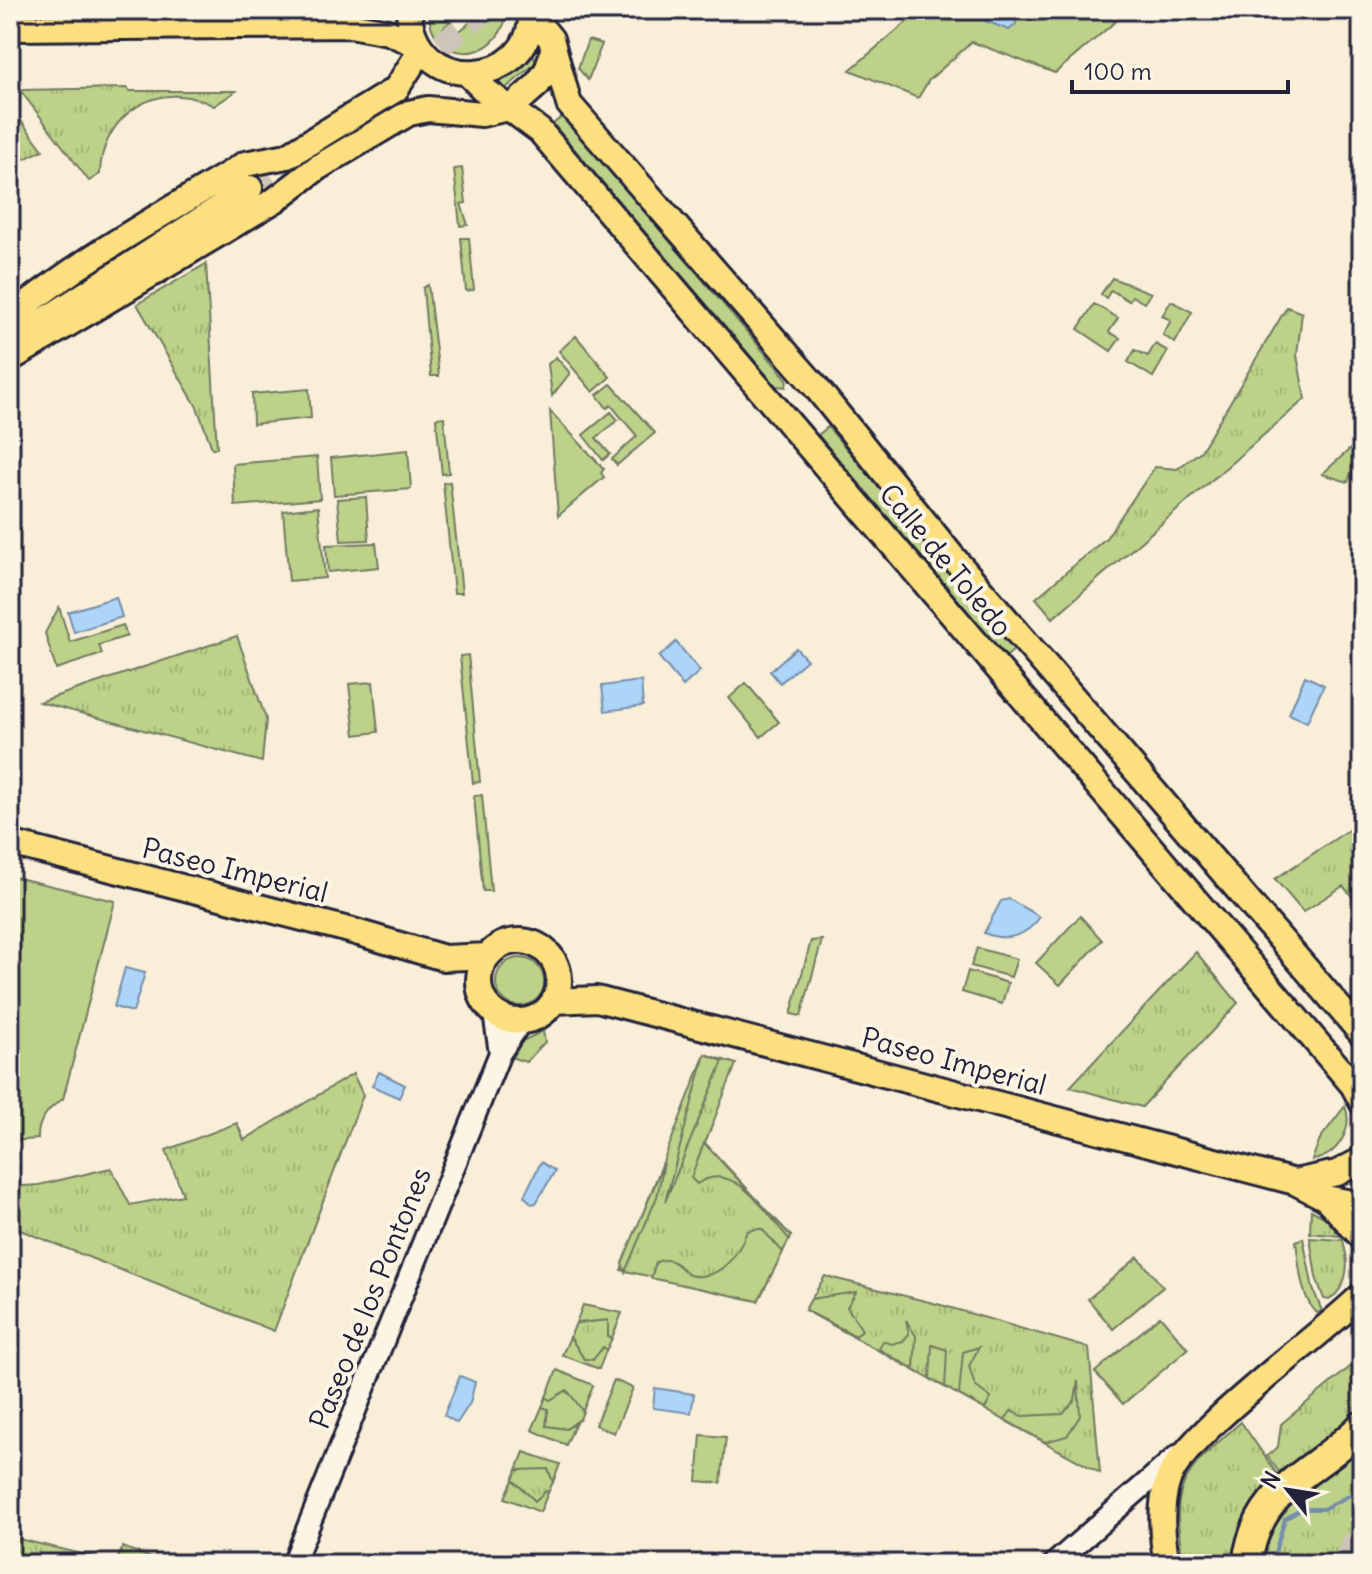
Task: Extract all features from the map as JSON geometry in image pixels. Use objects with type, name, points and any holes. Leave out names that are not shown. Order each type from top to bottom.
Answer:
[{"type":"highway","points":[[1247,1564],[1255,1529],[1289,1481],[1362,1426]]},
{"type":"main road","points":[[10,317],[43,290],[107,248],[245,164],[287,156],[396,89],[420,48],[409,10]]},
{"type":"main road","points":[[467,73],[498,67],[511,58],[521,46],[534,12]]},
{"type":"main road","name":"Calle de Toledo","points":[[534,12],[551,39],[569,104],[805,374],[951,555],[1362,1034]]},
{"type":"main road","name":"Calle de Toledo","points":[[10,28],[350,25],[388,32],[420,48],[441,66],[467,73],[482,88],[512,107],[540,131],[1353,1085],[1362,1102]]},
{"type":"main road","points":[[10,359],[262,208],[317,168],[409,113],[428,109],[482,114],[512,107],[538,84],[548,68],[553,49]]},
{"type":"main road","points":[[10,325],[250,188],[10,343]]},
{"type":"main road","name":"Paseo Imperial","points":[[10,843],[349,930],[444,958],[488,956]]},
{"type":"main road","points":[[515,941],[531,943],[546,951],[558,973],[554,1001],[534,1019],[521,1022],[494,1013],[484,1001],[479,985],[480,969],[488,956],[499,946],[515,941]]},
{"type":"main road","name":"Paseo Imperial","points":[[444,958],[479,985]]},
{"type":"main road","name":"Paseo Imperial","points":[[558,973],[597,999]]},
{"type":"main road","name":"Paseo Imperial","points":[[554,1001],[597,999],[1295,1182],[1326,1198],[1362,1205]]},
{"type":"main road","name":"Paseo Imperial","points":[[1295,1182],[1337,1173],[1362,1160]]},
{"type":"main road","name":"Paseo Imperial","points":[[1326,1198],[1362,1237]]},
{"type":"main road","points":[[1344,1313],[1362,1274]]},
{"type":"main road","points":[[1167,1564],[1161,1531],[1169,1477],[1200,1437],[1362,1295]]},
{"type":"street","points":[[494,1013],[500,1053]]},
{"type":"street","name":"Paseo de los Pontones","points":[[293,1564],[500,1053],[521,1022]]},
{"type":"street","points":[[1054,1564],[1200,1437]]},
{"type":"green space","points":[[429,10],[463,10],[443,28],[442,32],[451,38],[485,10],[507,10],[507,14],[500,32],[490,44],[464,52],[450,49],[439,41],[432,28]]},
{"type":"green space","points":[[921,10],[1129,10],[1055,73],[972,42],[929,80],[918,98],[850,70]]},
{"type":"green space","points":[[588,40],[602,44],[588,80],[578,68]]},
{"type":"green space","points":[[534,56],[536,63],[505,89],[500,88],[500,81]]},
{"type":"green space","points":[[128,88],[129,91],[236,91],[214,106],[193,98],[173,96],[154,99],[137,107],[110,134],[100,174],[89,181],[20,90]]},
{"type":"green space","points":[[10,106],[43,150],[10,166]]},
{"type":"green space","points":[[563,116],[787,379],[786,387],[776,386],[553,124]]},
{"type":"green space","points":[[462,168],[466,203],[461,204],[468,225],[460,226],[454,169]]},
{"type":"green space","points":[[461,238],[469,238],[474,290],[466,291]]},
{"type":"green space","points":[[206,264],[217,448],[212,448],[197,407],[137,304]]},
{"type":"green space","points":[[1112,278],[1151,293],[1144,303],[1132,296],[1129,301],[1111,290],[1106,298],[1101,294]]},
{"type":"green space","points":[[428,285],[439,376],[431,376],[423,288]]},
{"type":"green space","points":[[1171,301],[1192,312],[1175,343],[1163,335],[1171,320],[1162,316]]},
{"type":"green space","points":[[1094,304],[1118,318],[1109,332],[1120,338],[1111,351],[1078,329]]},
{"type":"green space","points":[[1287,307],[1302,313],[1297,355],[1305,399],[1053,618],[1036,598],[1106,538],[1155,467],[1177,469],[1201,451]]},
{"type":"green space","points":[[576,336],[610,377],[593,392],[559,351]]},
{"type":"green space","points":[[1155,344],[1168,351],[1153,377],[1128,362],[1135,350],[1148,356]]},
{"type":"green space","points":[[556,357],[570,373],[552,396],[548,364]]},
{"type":"green space","points":[[611,384],[655,433],[617,465],[612,459],[637,436],[611,405],[607,408],[597,395]]},
{"type":"green space","points":[[309,389],[311,418],[253,424],[252,394]]},
{"type":"green space","points":[[550,411],[604,469],[601,473],[604,477],[558,516]]},
{"type":"green space","points":[[611,412],[618,420],[596,438],[610,454],[603,460],[583,435]]},
{"type":"green space","points":[[444,417],[449,473],[442,474],[436,418]]},
{"type":"green space","points":[[828,427],[1016,648],[1006,657],[818,435]]},
{"type":"green space","points":[[1359,441],[1362,444],[1362,478],[1351,473],[1348,482],[1322,474]]},
{"type":"green space","points":[[408,450],[411,489],[334,495],[331,458]]},
{"type":"green space","points":[[317,457],[320,499],[235,506],[233,464]]},
{"type":"green space","points":[[450,482],[462,593],[454,593],[443,483]]},
{"type":"green space","points":[[366,497],[369,540],[341,541],[337,499]]},
{"type":"green space","points":[[318,507],[325,578],[289,581],[283,511]]},
{"type":"green space","points":[[376,543],[379,567],[328,572],[326,545]]},
{"type":"green space","points":[[59,607],[70,642],[123,625],[127,636],[99,645],[102,654],[56,669],[45,633]]},
{"type":"green space","points":[[237,636],[266,719],[262,762],[39,702]]},
{"type":"green space","points":[[468,655],[480,782],[473,783],[460,656]]},
{"type":"green space","points":[[373,682],[378,732],[355,735],[349,684]]},
{"type":"green space","points":[[746,683],[779,722],[761,737],[729,698]]},
{"type":"green space","points":[[482,795],[491,891],[483,891],[474,796]]},
{"type":"green space","points":[[1362,821],[1362,908],[1343,886],[1303,912],[1275,879]]},
{"type":"green space","points":[[10,876],[115,901],[63,1099],[44,1116],[38,1139],[10,1141]]},
{"type":"green space","points":[[1080,916],[1102,940],[1060,985],[1036,963]]},
{"type":"green space","points":[[822,940],[801,1016],[791,1014],[811,941]]},
{"type":"green space","points":[[977,948],[1017,959],[1011,977],[971,966]]},
{"type":"green space","points":[[1196,952],[1238,1003],[1142,1107],[1070,1087]]},
{"type":"green space","points":[[520,958],[537,965],[544,982],[537,999],[520,1006],[503,999],[496,982],[503,965]]},
{"type":"green space","points":[[968,971],[1008,983],[1002,1004],[962,992]]},
{"type":"green space","points":[[543,1031],[545,1042],[526,1062],[513,1058],[522,1041]]},
{"type":"green space","points":[[705,1054],[736,1064],[705,1143],[791,1236],[758,1301],[621,1270]]},
{"type":"green space","points":[[705,1054],[723,1061],[665,1202]]},
{"type":"green space","points":[[353,1074],[363,1095],[274,1331],[10,1226],[10,1187],[39,1185],[111,1168],[130,1205],[183,1195],[166,1150],[237,1123],[244,1140]]},
{"type":"green space","points":[[1345,1106],[1347,1124],[1341,1140],[1329,1154],[1312,1160],[1320,1139]]},
{"type":"green space","points":[[704,1143],[791,1236],[790,1240],[760,1204],[736,1183],[724,1178],[711,1178],[697,1184],[691,1178]]},
{"type":"green space","points":[[664,1163],[657,1197],[625,1272],[622,1263]]},
{"type":"green space","points":[[1311,1210],[1326,1218],[1340,1236],[1310,1233]]},
{"type":"green space","points":[[762,1229],[783,1252],[758,1301],[651,1278],[656,1262],[662,1260],[675,1262],[689,1275],[709,1275],[718,1271],[733,1258],[747,1231]]},
{"type":"green space","points":[[1303,1238],[1313,1289],[1322,1311],[1317,1313],[1307,1298],[1301,1279],[1296,1241]]},
{"type":"green space","points":[[1310,1238],[1343,1240],[1346,1276],[1340,1289],[1329,1300],[1324,1299],[1316,1277]]},
{"type":"green space","points":[[1138,1257],[1163,1287],[1113,1329],[1088,1299]]},
{"type":"green space","points":[[825,1276],[941,1305],[1089,1348],[1100,1473],[805,1310]]},
{"type":"green space","points":[[856,1292],[847,1307],[862,1330],[856,1336],[805,1310],[811,1299]]},
{"type":"green space","points":[[583,1305],[622,1313],[612,1338],[608,1337],[608,1320],[576,1323]]},
{"type":"green space","points":[[1160,1316],[1188,1349],[1123,1404],[1095,1372]]},
{"type":"green space","points":[[609,1320],[608,1336],[612,1338],[606,1351],[604,1348],[593,1360],[584,1359],[570,1337],[576,1323]]},
{"type":"green space","points":[[906,1320],[916,1336],[914,1369],[879,1349],[883,1341],[891,1344],[903,1341],[909,1334]]},
{"type":"green space","points":[[570,1337],[584,1359],[593,1360],[603,1347],[606,1351],[599,1369],[562,1355]]},
{"type":"green space","points":[[932,1345],[947,1350],[945,1387],[930,1378]]},
{"type":"green space","points":[[979,1347],[969,1366],[975,1386],[991,1398],[985,1409],[959,1395],[963,1352]]},
{"type":"green space","points":[[1362,1357],[1362,1407],[1335,1436],[1280,1473],[1267,1456],[1278,1447],[1281,1424]]},
{"type":"green space","points":[[557,1370],[593,1385],[583,1411],[567,1390],[550,1400],[546,1397]]},
{"type":"green space","points":[[614,1380],[633,1388],[614,1433],[595,1425]]},
{"type":"green space","points":[[1078,1381],[1080,1416],[1067,1436],[1045,1442],[1005,1420],[1011,1411],[1022,1416],[1063,1414],[1075,1400]]},
{"type":"green space","points":[[563,1389],[576,1399],[583,1411],[580,1419],[566,1429],[546,1426],[548,1410],[542,1407],[546,1397],[550,1400]]},
{"type":"green space","points":[[542,1407],[548,1409],[546,1426],[566,1429],[575,1424],[566,1445],[532,1430]]},
{"type":"green space","points":[[1241,1422],[1277,1474],[1295,1491],[1362,1444],[1362,1564],[1184,1564],[1178,1515],[1185,1482],[1205,1454]]},
{"type":"green space","points":[[701,1435],[726,1437],[721,1483],[697,1481]]},
{"type":"green space","points":[[524,1452],[560,1464],[553,1482],[548,1469],[517,1470]]},
{"type":"green space","points":[[548,1469],[553,1482],[548,1493],[545,1492],[535,1501],[513,1480],[517,1470]]},
{"type":"green space","points":[[513,1480],[535,1501],[546,1491],[548,1493],[540,1512],[505,1498]]},
{"type":"green space","points":[[10,1537],[116,1562],[123,1547],[167,1564],[10,1564]]},
{"type":"water","points":[[976,10],[1006,10],[1015,14],[1016,24],[1009,30],[978,18]]},
{"type":"water","points":[[116,597],[122,617],[74,632],[68,612]]},
{"type":"water","points":[[676,642],[700,671],[683,686],[659,657]]},
{"type":"water","points":[[796,648],[807,660],[780,683],[770,671]]},
{"type":"water","points":[[1305,676],[1324,685],[1307,722],[1289,714]]},
{"type":"water","points":[[641,681],[643,706],[605,711],[602,686]]},
{"type":"water","points":[[1009,899],[1040,917],[1015,936],[1000,937],[984,933],[1001,901]]},
{"type":"water","points":[[125,968],[145,973],[133,1012],[114,1007]]},
{"type":"water","points":[[379,1072],[405,1085],[399,1098],[372,1086]]},
{"type":"water","points":[[541,1162],[555,1171],[536,1203],[532,1204],[524,1196]]},
{"type":"water","points":[[460,1376],[475,1382],[470,1403],[457,1423],[444,1415]]},
{"type":"water","points":[[655,1388],[694,1394],[691,1413],[653,1408]]},
{"type":"waterway","points":[[1275,1552],[1285,1519],[1302,1509],[1323,1509],[1362,1489]]},
{"type":"tunnel","points":[[412,67],[486,10]]},
{"type":"tunnel","points":[[250,188],[299,151]]},
{"type":"tunnel","points":[[1346,1564],[1362,1532]]}]
